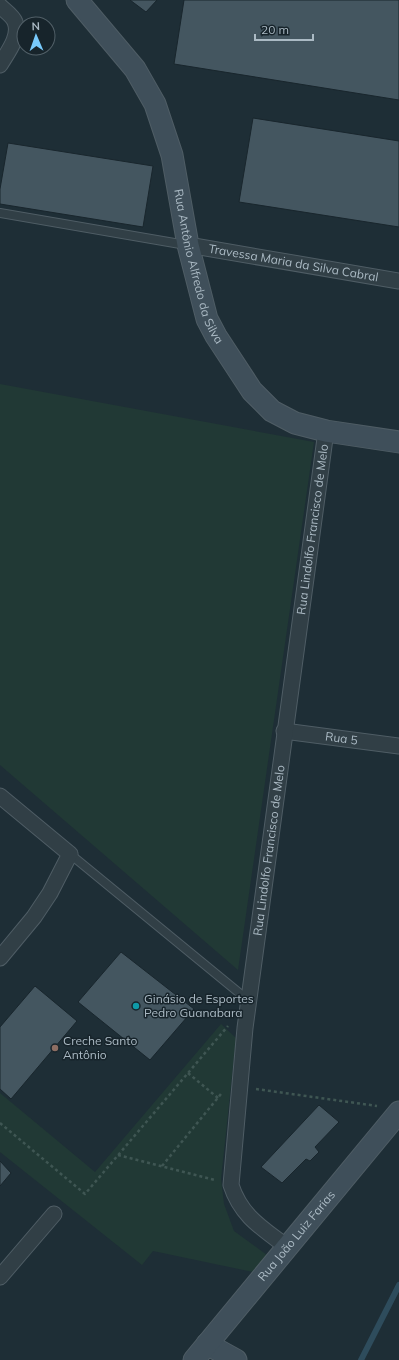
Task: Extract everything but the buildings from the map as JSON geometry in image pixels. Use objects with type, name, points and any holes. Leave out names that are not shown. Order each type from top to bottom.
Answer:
[{"type":"street","name":"Rua Antônio Alfredo da Silva","points":[[77,0],[135,69],[155,104],[172,155],[188,245],[207,319],[216,336],[252,391],[283,418],[326,431],[399,442]]},
{"type":"street","points":[[0,6],[15,21],[17,31],[12,45],[0,65]]},
{"type":"street","name":"Travessa Maria da Silva Cabral","points":[[188,245],[399,281]]},
{"type":"street","name":"Rua Lindolfo Francisco de Melo","points":[[288,1247],[249,1218],[239,1204],[231,1185],[239,1087],[249,1001],[284,732],[326,431]]},
{"type":"street","name":"Rua 5","points":[[284,732],[399,746]]},
{"type":"street","points":[[0,796],[70,854],[50,893],[34,917],[0,958]]},
{"type":"street","name":"Rua João Luiz Farias","points":[[194,1360],[288,1247],[391,1110]]},
{"type":"street","points":[[0,1277],[54,1214]]},
{"type":"street","points":[[208,1344],[236,1360]]},
{"type":"lane","points":[[0,213],[188,245]]},
{"type":"lane","points":[[70,854],[249,1001]]},
{"type":"path","points":[[0,1123],[85,1194],[229,1025]]},
{"type":"path","points":[[162,1166],[241,1069]]},
{"type":"path","points":[[188,1073],[218,1098]]},
{"type":"path","points":[[239,1087],[391,1110]]},
{"type":"path","points":[[118,1155],[231,1185]]},
{"type":"green space","points":[[0,384],[314,442],[238,970],[0,765]]},
{"type":"green space","points":[[221,1024],[236,1038],[221,1179],[224,1204],[234,1231],[267,1255],[253,1272],[153,1251],[142,1265],[0,1152],[0,1093],[95,1172]]},
{"type":"waterway","points":[[361,1360],[399,1285]]},
{"type":"place","name":"Ginásio de Esportes Pedro Guanabara","points":[[136,1006]]},
{"type":"place","name":"Creche Santo Antônio","points":[[55,1048]]}]
